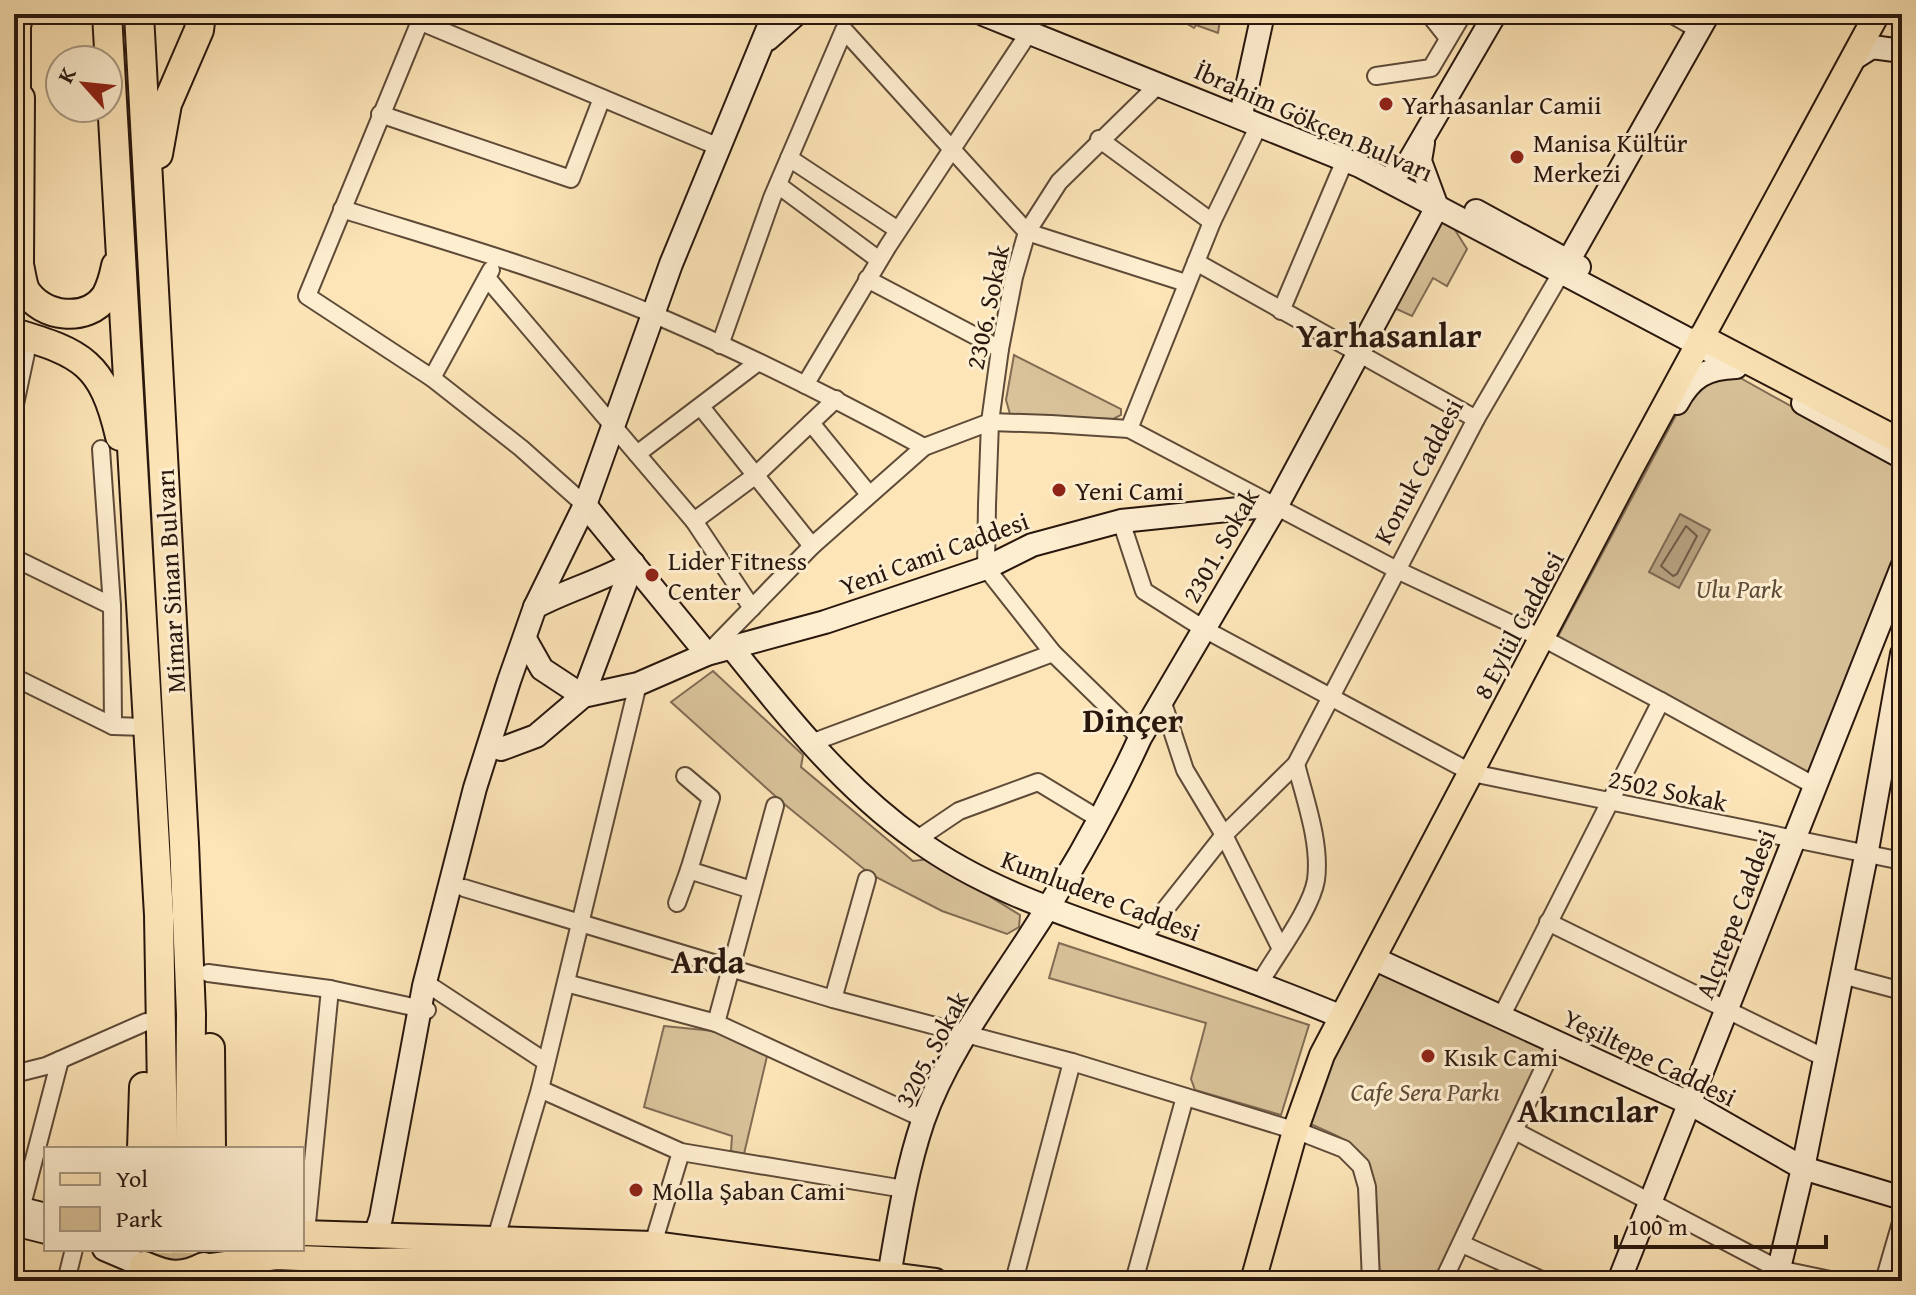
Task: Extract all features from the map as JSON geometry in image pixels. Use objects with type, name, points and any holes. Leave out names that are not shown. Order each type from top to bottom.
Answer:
[{"type":"highway","points":[[107,14],[145,727],[159,915],[163,1147]]},
{"type":"highway","name":"Mimar Sinan Bulvarı","points":[[139,14],[191,1014],[190,1147]]},
{"type":"highway","points":[[150,205],[167,104],[199,30],[201,14]]},
{"type":"highway","points":[[177,82],[210,32],[216,14]]},
{"type":"highway","points":[[20,98],[19,265],[25,289],[50,311],[68,314],[89,311],[105,297],[120,254]]},
{"type":"highway","points":[[18,342],[64,348],[92,369],[112,412],[134,496]]},
{"type":"highway","points":[[174,662],[194,745],[208,973],[211,1147]]},
{"type":"highway","points":[[142,1147],[146,1022],[144,916],[136,786],[145,727]]},
{"type":"highway","points":[[143,1265],[175,1277],[189,1275],[205,1266]]},
{"type":"main road","points":[[14,155],[20,98],[18,26],[21,14]]},
{"type":"main road","points":[[383,1259],[381,1218],[428,986],[475,788],[535,607],[585,505],[653,314],[719,147],[767,39],[774,14]]},
{"type":"main road","points":[[767,39],[796,14]]},
{"type":"main road","name":"İbrahim Gökçen Bulvarı","points":[[983,14],[1032,20],[1432,196]]},
{"type":"main road","points":[[1251,117],[1263,14]]},
{"type":"main road","points":[[1396,172],[1407,165],[1495,14]]},
{"type":"main road","points":[[1878,14],[1902,51]]},
{"type":"main road","name":"8 Eylül Caddesi","points":[[1253,1281],[1322,1055],[1378,960],[1547,640],[1701,338],[1878,14]]},
{"type":"main road","name":"İbrahim Gökçen Bulvarı","points":[[1032,20],[1159,84],[1396,172],[1432,196],[1564,268],[1902,442]]},
{"type":"main road","name":"Konuk Caddesi","points":[[1564,268],[1704,22]]},
{"type":"main road","points":[[1853,59],[1872,47],[1902,51]]},
{"type":"main road","points":[[1423,139],[1420,161],[1432,196]]},
{"type":"main road","name":"2301. Sokak","points":[[1048,909],[1140,738],[1277,505],[1358,354],[1432,196]]},
{"type":"main road","points":[[1701,338],[1736,367],[1902,457]]},
{"type":"main road","points":[[18,342],[73,365],[89,378],[112,412]]},
{"type":"main road","points":[[1547,640],[1687,384],[1703,372],[1736,367]]},
{"type":"main road","points":[[585,505],[707,654]]},
{"type":"main road","name":"Yeni Cami Caddesi","points":[[583,696],[638,684],[707,654],[825,622],[986,568],[1032,545],[1121,521],[1277,505]]},
{"type":"main road","points":[[535,607],[568,590],[603,580],[633,563]]},
{"type":"main road","points":[[501,749],[536,736],[583,696],[633,563]]},
{"type":"main road","name":"Alçıtepe Caddesi","points":[[1619,1281],[1902,567]]},
{"type":"main road","points":[[525,639],[542,669],[583,696]]},
{"type":"main road","points":[[428,986],[464,888],[524,664],[525,639]]},
{"type":"main road","name":"Kumludere Caddesi","points":[[732,648],[808,744],[916,840],[984,881],[1048,909],[1260,983],[1342,1017]]},
{"type":"main road","points":[[1777,1275],[1803,1168],[1823,1057],[1896,724],[1902,654]]},
{"type":"main road","name":"3205. Sokak","points":[[888,1279],[904,1189],[924,1119],[965,1034],[1048,909]]},
{"type":"main road","points":[[1263,1281],[1299,1132],[1327,1061],[1378,960]]},
{"type":"main road","name":"Yeşiltepe Caddesi","points":[[1378,960],[1691,1104],[1803,1168],[1902,1198]]},
{"type":"main road","points":[[16,1213],[44,1215]]},
{"type":"main road","points":[[16,1213],[44,1231]]},
{"type":"main road","points":[[304,1233],[383,1259],[496,1238],[888,1279],[935,1281]]},
{"type":"main road","points":[[109,1251],[143,1265]]},
{"type":"main road","points":[[205,1266],[276,1257],[383,1259],[651,1254],[775,1281]]},
{"type":"street","points":[[1429,14],[1448,38]]},
{"type":"street","points":[[1376,76],[1431,68],[1463,14]]},
{"type":"street","points":[[1671,14],[1704,22]]},
{"type":"street","points":[[585,505],[521,448],[432,378],[307,296],[421,18],[719,147]]},
{"type":"street","points":[[805,385],[867,279],[1032,20]]},
{"type":"street","name":"2306. Sokak","points":[[789,158],[844,30],[1027,232],[1014,277],[990,422],[986,568]]},
{"type":"street","points":[[1159,84],[1099,139],[1059,182],[1027,232],[1186,283]]},
{"type":"street","points":[[380,114],[571,179],[602,98]]},
{"type":"street","points":[[1129,429],[1251,117]]},
{"type":"street","points":[[1099,139],[1212,222]]},
{"type":"street","points":[[720,345],[789,158],[898,230]]},
{"type":"street","points":[[1281,311],[1345,160]]},
{"type":"street","points":[[778,185],[879,260]]},
{"type":"street","points":[[342,209],[497,258],[653,314],[836,399],[924,447]]},
{"type":"street","points":[[432,378],[497,258]]},
{"type":"street","points":[[1196,262],[1476,419]]},
{"type":"street","name":"Konuk Caddesi","points":[[1140,941],[1224,835],[1296,764],[1476,419],[1564,268]]},
{"type":"street","points":[[487,278],[694,521],[752,608]]},
{"type":"street","points":[[867,279],[1000,349]]},
{"type":"street","points":[[14,409],[18,342]]},
{"type":"street","points":[[637,454],[757,363]]},
{"type":"street","points":[[694,521],[756,475],[836,399]]},
{"type":"street","points":[[701,407],[812,546]]},
{"type":"street","points":[[707,654],[812,546],[868,493],[924,447],[990,422],[1129,429],[1397,570],[1547,640],[1815,786]]},
{"type":"street","points":[[811,423],[868,493]]},
{"type":"street","points":[[101,449],[112,606],[113,726]]},
{"type":"street","name":"2502 Sokak","points":[[1121,521],[1144,591],[1204,629],[1477,774],[1902,861]]},
{"type":"street","points":[[14,558],[112,606]]},
{"type":"street","points":[[986,568],[1053,653],[1140,738]]},
{"type":"street","points":[[808,744],[1053,653]]},
{"type":"street","points":[[14,677],[113,726],[145,727]]},
{"type":"street","points":[[496,1238],[540,1089],[638,684]]},
{"type":"street","points":[[1162,700],[1185,770],[1224,835],[1280,947]]},
{"type":"street","points":[[1501,1017],[1661,701]]},
{"type":"street","points":[[1260,983],[1308,901],[1316,880],[1313,836],[1296,764]]},
{"type":"street","points":[[677,903],[711,798],[685,776]]},
{"type":"street","points":[[916,840],[959,811],[1038,782],[1099,819]]},
{"type":"street","points":[[716,1023],[775,806]]},
{"type":"street","points":[[689,870],[752,890]]},
{"type":"street","points":[[833,999],[867,879]]},
{"type":"street","points":[[464,888],[579,925],[732,966],[833,999],[1072,1062],[1299,1132],[1344,1149],[1361,1166],[1367,1187],[1371,1281]]},
{"type":"street","points":[[1548,922],[1823,1057]]},
{"type":"street","points":[[208,973],[330,989],[424,1009]]},
{"type":"street","points":[[1842,975],[1902,991]]},
{"type":"street","points":[[566,983],[716,1023],[924,1119]]},
{"type":"street","points":[[428,986],[546,1062]]},
{"type":"street","points":[[304,1233],[330,989]]},
{"type":"street","points":[[14,1074],[60,1060],[146,1022]]},
{"type":"street","points":[[1443,1281],[1556,1042]]},
{"type":"street","points":[[16,1213],[60,1060]]},
{"type":"street","points":[[1014,1281],[1072,1062]]},
{"type":"street","points":[[540,1089],[681,1152],[904,1189]]},
{"type":"street","points":[[1134,1281],[1185,1097]]},
{"type":"street","points":[[1515,1131],[1652,1200],[1777,1275],[1835,1281]]},
{"type":"street","points":[[651,1254],[681,1152]]},
{"type":"street","points":[[1884,1281],[1902,1219]]},
{"type":"street","points":[[1462,1244],[1544,1281]]},
{"type":"street","points":[[66,1281],[74,1251]]},
{"type":"green space","points":[[1171,14],[1221,14],[1218,33],[1196,25],[1194,28]]},
{"type":"green space","points":[[1441,218],[1450,222],[1467,249],[1447,286],[1433,278],[1412,316],[1392,307]]},
{"type":"green space","points":[[1014,355],[1121,409],[1121,415],[1113,419],[1010,414],[1006,400]]},
{"type":"green space","name":"Ulu Park","points":[[1735,375],[1902,468],[1902,541],[1815,786],[1555,642],[1690,389],[1704,381]]},
{"type":"green space","points":[[713,671],[803,755],[801,767],[913,861],[929,859],[1020,915],[1019,927],[1007,934],[942,911],[870,874],[783,803],[671,702]]},
{"type":"green space","points":[[1059,943],[1309,1025],[1281,1115],[1195,1090],[1191,1079],[1206,1023],[1049,978]]},
{"type":"green space","name":"Cafe Sera Parkı","points":[[1379,972],[1544,1048],[1434,1281],[1380,1281],[1377,1214],[1368,1165],[1350,1144],[1308,1123],[1328,1062]]},
{"type":"green space","points":[[664,1026],[714,1031],[768,1052],[744,1154],[731,1151],[732,1136],[644,1107]]},
{"type":"water","points":[[1680,514],[1710,530],[1679,588],[1649,572]]},
{"type":"tunnel","points":[[160,1281],[161,1251]]},
{"type":"tunnel","points":[[185,1281],[186,1251]]},
{"type":"place","name":"Yarhasanlar Camii","points":[[1386,104]]},
{"type":"place","name":"Manisa Kültür Merkezi","points":[[1517,157]]},
{"type":"place","name":"Yeni Cami","points":[[1059,490]]},
{"type":"place","name":"Lider Fitness Center","points":[[652,575]]},
{"type":"place","name":"Kısık Cami","points":[[1428,1056]]},
{"type":"place","name":"Molla Şaban Cami","points":[[636,1190]]},
{"type":"district","name":"Yarhasanlar","points":[[1389,334]]},
{"type":"district","name":"Dinçer","points":[[1133,719]]},
{"type":"district","name":"Arda","points":[[708,960]]},
{"type":"district","name":"Akıncılar","points":[[1588,1109]]}]
